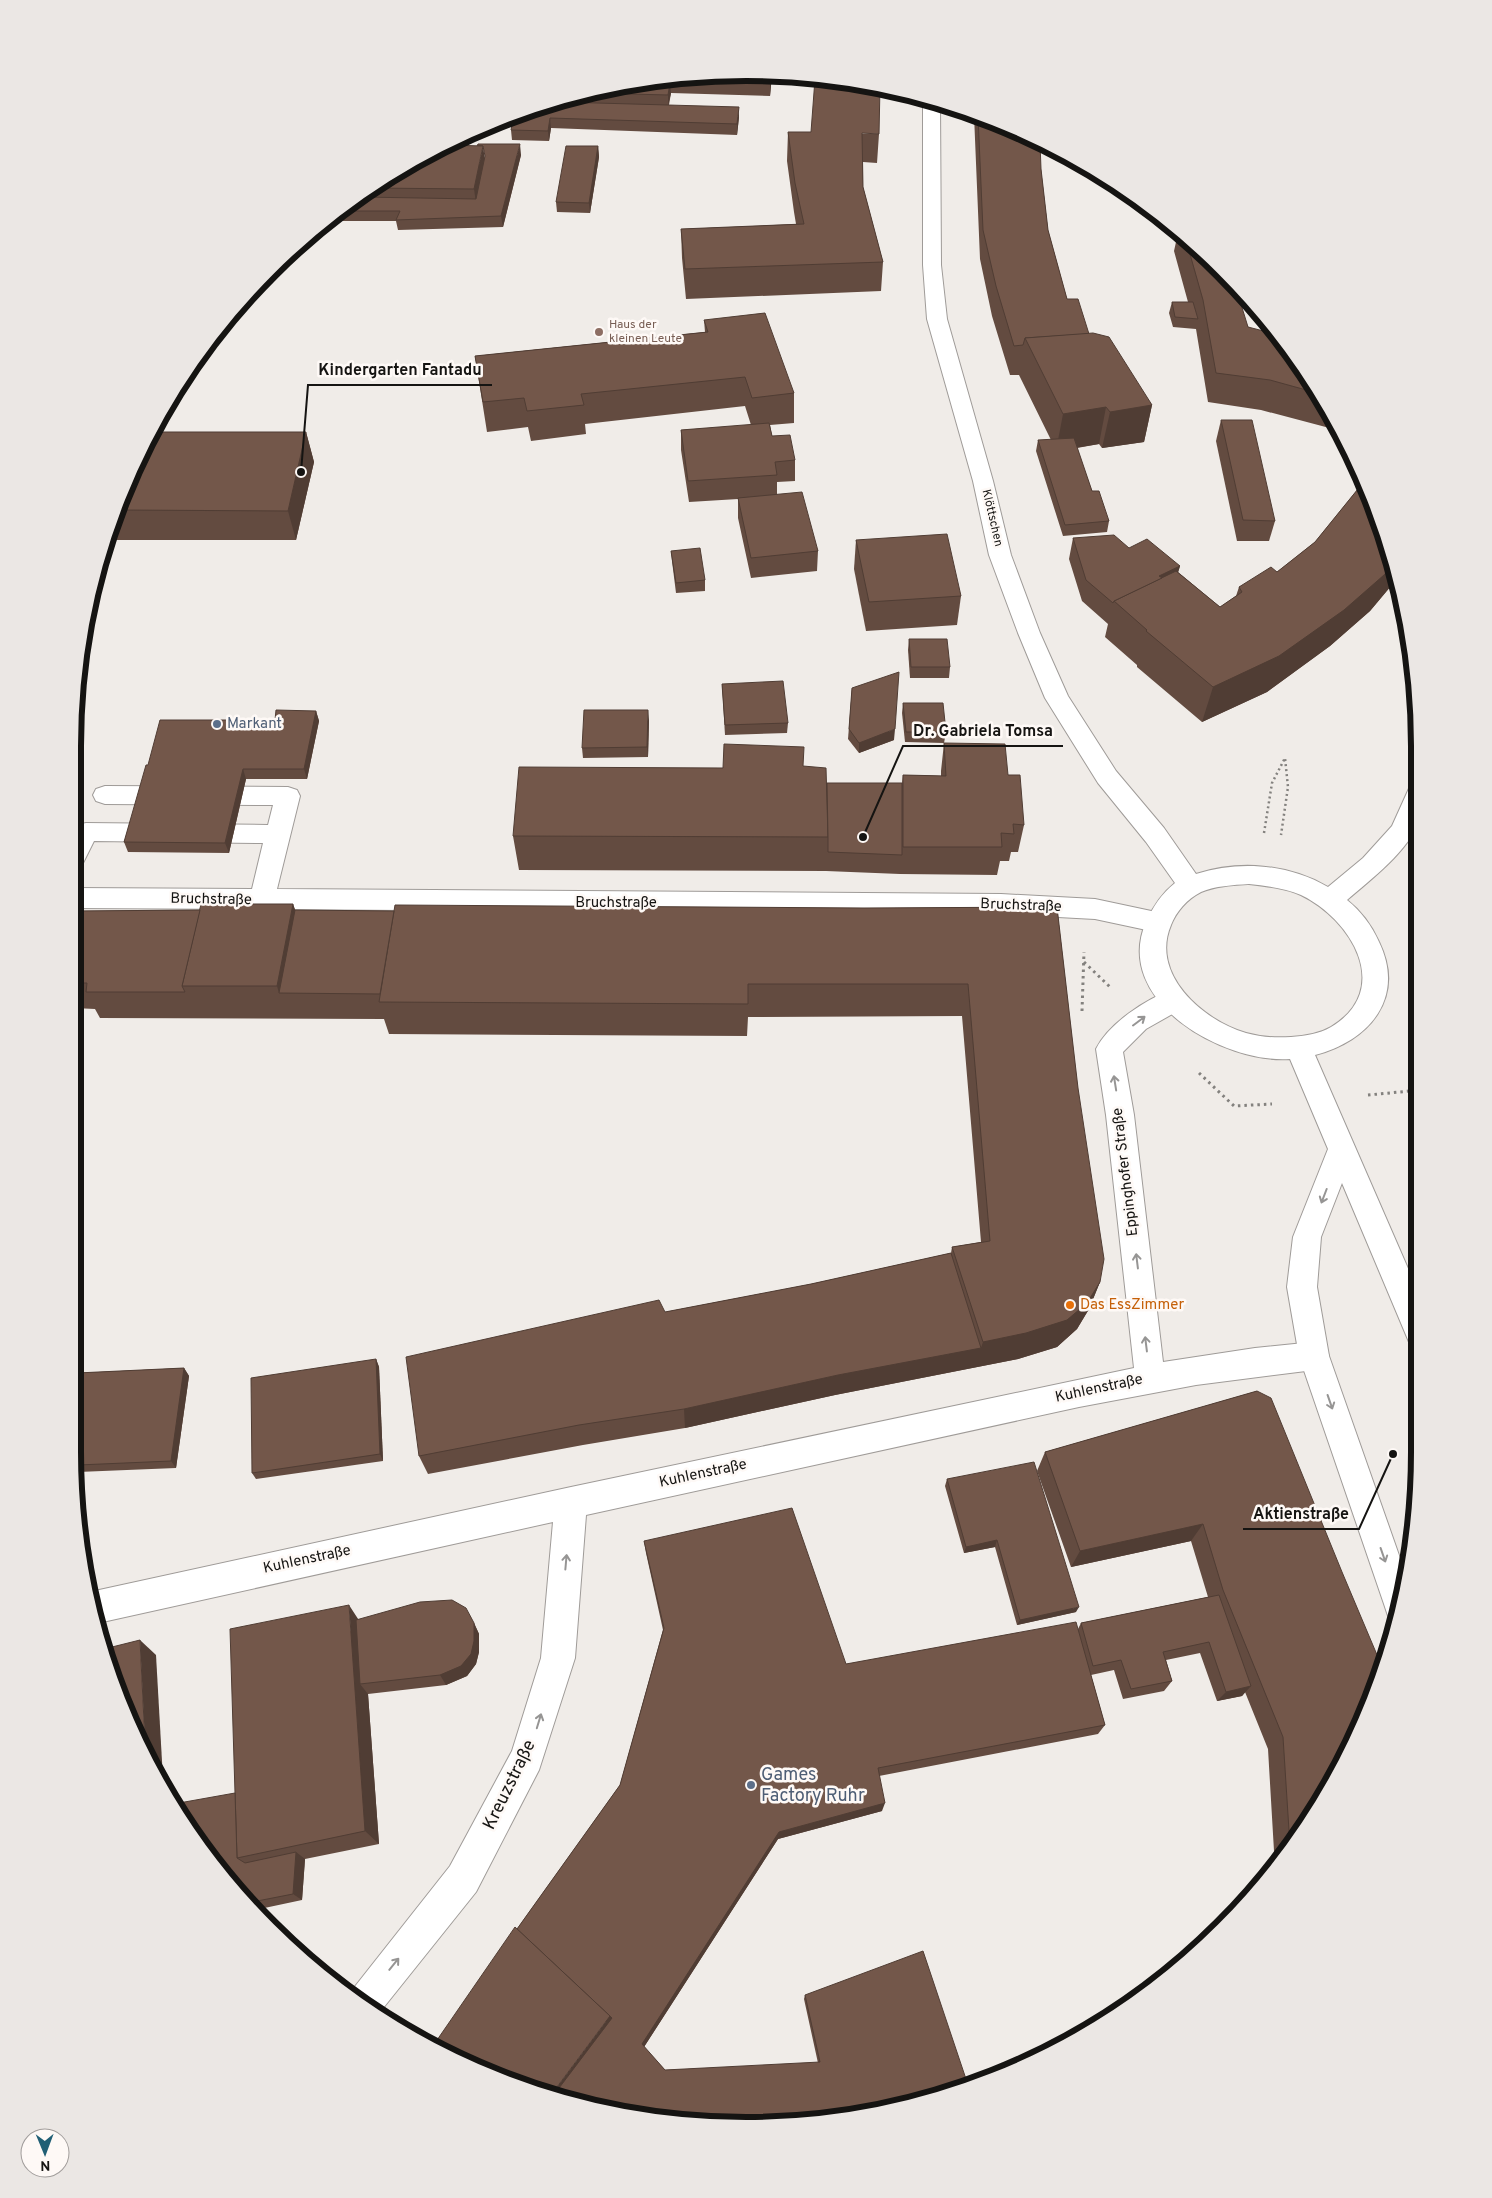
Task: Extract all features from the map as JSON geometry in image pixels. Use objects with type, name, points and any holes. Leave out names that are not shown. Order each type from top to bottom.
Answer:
[{"type":"main road","name":"Klöttschen","points":[[931,108],[932,265],[937,320],[984,481],[1000,555],[1056,698],[1107,777],[1155,835],[1191,886]]},
{"type":"main road","points":[[105,795],[288,796],[262,901]]},
{"type":"main road","points":[[1328,901],[1372,866],[1402,832],[1411,811]]},
{"type":"main road","points":[[81,842],[86,832],[278,834]]},
{"type":"main road","points":[[1248,874],[1280,879],[1311,890],[1328,901],[1356,925],[1370,946],[1376,969],[1375,992],[1365,1012],[1349,1029],[1326,1042],[1299,1048],[1264,1048],[1229,1039],[1197,1022],[1174,1000],[1160,981],[1153,961],[1152,941],[1156,922],[1170,902],[1191,886],[1218,877],[1248,874]]},
{"type":"main road","name":"Bruchstraße","points":[[81,898],[262,901],[1001,904],[1095,909],[1156,922]]},
{"type":"main road","name":"Eppinghofer Straße","points":[[1150,1378],[1120,1115],[1109,1049],[1136,1020],[1174,1000]]},
{"type":"main road","points":[[1299,1048],[1411,1311]]},
{"type":"main road","points":[[1341,1150],[1307,1237],[1302,1287],[1314,1356],[1396,1592]]},
{"type":"main road","name":"Kuhlenstraße","points":[[100,1606],[570,1502],[1150,1378],[1260,1361],[1314,1356]]},
{"type":"main road","name":"Kreuzstraße","points":[[367,1998],[463,1879],[527,1758],[558,1658],[570,1502]]},
{"type":"path","points":[[1264,834],[1272,783],[1285,758],[1288,787],[1281,837]]},
{"type":"building","points":[[815,85],[880,95],[879,134],[862,133],[863,187],[883,262],[685,269],[681,229],[804,224],[795,183],[788,132],[811,132]]},
{"type":"building","points":[[669,86],[668,95],[618,94]]},
{"type":"building","points":[[580,103],[739,107],[737,124],[550,118],[548,131],[511,130],[512,124]]},
{"type":"building","points":[[978,124],[1040,150],[1048,230],[1067,299],[1078,299],[1089,334],[1025,338],[1023,345],[1014,346],[996,286],[983,230]]},
{"type":"building","points":[[478,144],[520,144],[501,216],[396,220],[400,211],[352,211],[371,197],[476,199],[485,156],[483,146],[477,146]]},
{"type":"building","points":[[462,145],[483,146],[474,189],[385,188],[414,170]]},
{"type":"building","points":[[566,146],[598,146],[589,203],[556,202]]},
{"type":"building","points":[[1189,251],[1240,302],[1248,327],[1265,331],[1307,390],[1270,380],[1216,373],[1203,300]]},
{"type":"building","points":[[1172,302],[1193,302],[1198,319],[1175,317]]},
{"type":"building","points":[[765,313],[794,393],[752,398],[745,377],[581,394],[584,405],[527,411],[524,398],[483,402],[475,356],[708,332],[704,320]]},
{"type":"building","points":[[1093,333],[1109,337],[1152,405],[1110,412],[1106,407],[1063,414],[1025,338]]},
{"type":"building","points":[[1221,420],[1252,420],[1275,521],[1243,520]]},
{"type":"building","points":[[769,423],[772,436],[790,435],[795,460],[775,462],[777,475],[688,481],[681,430]]},
{"type":"building","points":[[161,432],[306,432],[288,511],[125,510]]},
{"type":"building","points":[[1074,438],[1092,491],[1099,491],[1109,521],[1065,525],[1038,440]]},
{"type":"building","points":[[1358,488],[1387,571],[1344,610],[1279,656],[1213,687],[1146,631],[1114,601],[1176,571],[1220,607],[1242,592],[1239,587],[1271,567],[1277,572],[1315,542]]},
{"type":"building","points":[[802,492],[818,551],[751,558],[738,498]]},
{"type":"building","points":[[947,534],[961,596],[869,602],[856,540]]},
{"type":"building","points":[[1114,535],[1129,548],[1147,539],[1180,566],[1159,576],[1162,578],[1113,603],[1086,580],[1073,538]]},
{"type":"building","points":[[700,548],[705,580],[676,583],[671,551]]},
{"type":"building","points":[[909,639],[947,639],[950,667],[911,667]]},
{"type":"building","points":[[899,672],[895,729],[859,743],[849,729],[852,688]]},
{"type":"building","points":[[783,681],[788,723],[725,725],[722,684]]},
{"type":"building","points":[[903,703],[943,703],[946,732],[906,732]]},
{"type":"building","points":[[276,710],[316,711],[304,769],[243,769],[225,843],[124,842],[160,720],[275,720]]},
{"type":"building","points":[[584,710],[648,710],[647,747],[582,748]]},
{"type":"building","points":[[944,743],[1005,744],[1008,775],[1020,775],[1024,825],[1013,824],[1014,834],[1001,833],[1002,847],[903,847],[903,775],[946,776]]},
{"type":"building","points":[[724,744],[804,747],[803,766],[826,768],[828,837],[513,836],[519,767],[723,768]]},
{"type":"building","points":[[827,783],[902,783],[902,855],[828,852]]},
{"type":"building","points":[[201,904],[293,904],[277,986],[182,986]]},
{"type":"building","points":[[395,905],[864,908],[1057,907],[1078,1088],[1104,1259],[1100,1282],[1087,1303],[1067,1320],[1026,1333],[983,1342],[952,1247],[990,1241],[968,984],[748,984],[748,1004],[379,1002]]},
{"type":"building","points":[[200,910],[182,986],[185,992],[86,992],[87,983],[81,983],[81,911]]},
{"type":"building","points":[[295,910],[394,911],[380,994],[279,993]]},
{"type":"building","points":[[951,1253],[981,1348],[838,1375],[684,1409],[579,1425],[419,1456],[406,1357],[659,1300],[665,1312],[811,1284]]},
{"type":"building","points":[[376,1359],[380,1454],[252,1473],[251,1378]]},
{"type":"building","points":[[184,1368],[171,1461],[82,1465],[81,1373]]},
{"type":"building","points":[[1257,1391],[1271,1398],[1378,1657],[1360,1706],[1342,1746],[1322,1784],[1289,1834],[1283,1737],[1223,1590],[1203,1524],[1080,1551],[1045,1452]]},
{"type":"building","points":[[1034,1462],[1079,1607],[1020,1620],[997,1540],[966,1547],[947,1479]]},
{"type":"building","points":[[792,1508],[846,1664],[1076,1622],[1105,1725],[878,1768],[885,1803],[779,1832],[642,2044],[665,2070],[820,2062],[805,1995],[923,1951],[966,2079],[918,2094],[876,2104],[833,2111],[746,2117],[659,2111],[616,2104],[558,2089],[612,2018],[517,1929],[620,1785],[664,1628],[644,1541]]},
{"type":"building","points":[[1219,1595],[1251,1686],[1226,1692],[1209,1642],[1163,1652],[1172,1681],[1131,1689],[1121,1660],[1093,1666],[1081,1623]]},
{"type":"building","points":[[452,1600],[466,1608],[474,1623],[474,1641],[471,1654],[461,1666],[440,1675],[360,1684],[356,1620],[420,1602]]},
{"type":"building","points":[[349,1605],[365,1831],[237,1858],[230,1629]]},
{"type":"building","points":[[140,1640],[145,1734],[132,1706],[111,1647]]},
{"type":"building","points":[[235,1793],[237,1858],[245,1863],[296,1852],[293,1894],[256,1901],[219,1857],[182,1803]]},
{"type":"building","points":[[515,1927],[610,2016],[556,2088],[492,2066],[437,2040]]},
{"type":"place","name":"Haus der kleinen Leute","points":[[599,332]]},
{"type":"place","name":"Kindergarten Fantadu","points":[[301,472]]},
{"type":"place","name":"Markant","points":[[217,724]]},
{"type":"place","name":"Dr. Gabriela Tomsa","points":[[863,837]]},
{"type":"place","name":"Das EssZimmer","points":[[1070,1305]]},
{"type":"place","name":"Aktienstraße","points":[[1393,1454]]},
{"type":"place","name":"Games Factory Ruhr","points":[[751,1785]]}]
